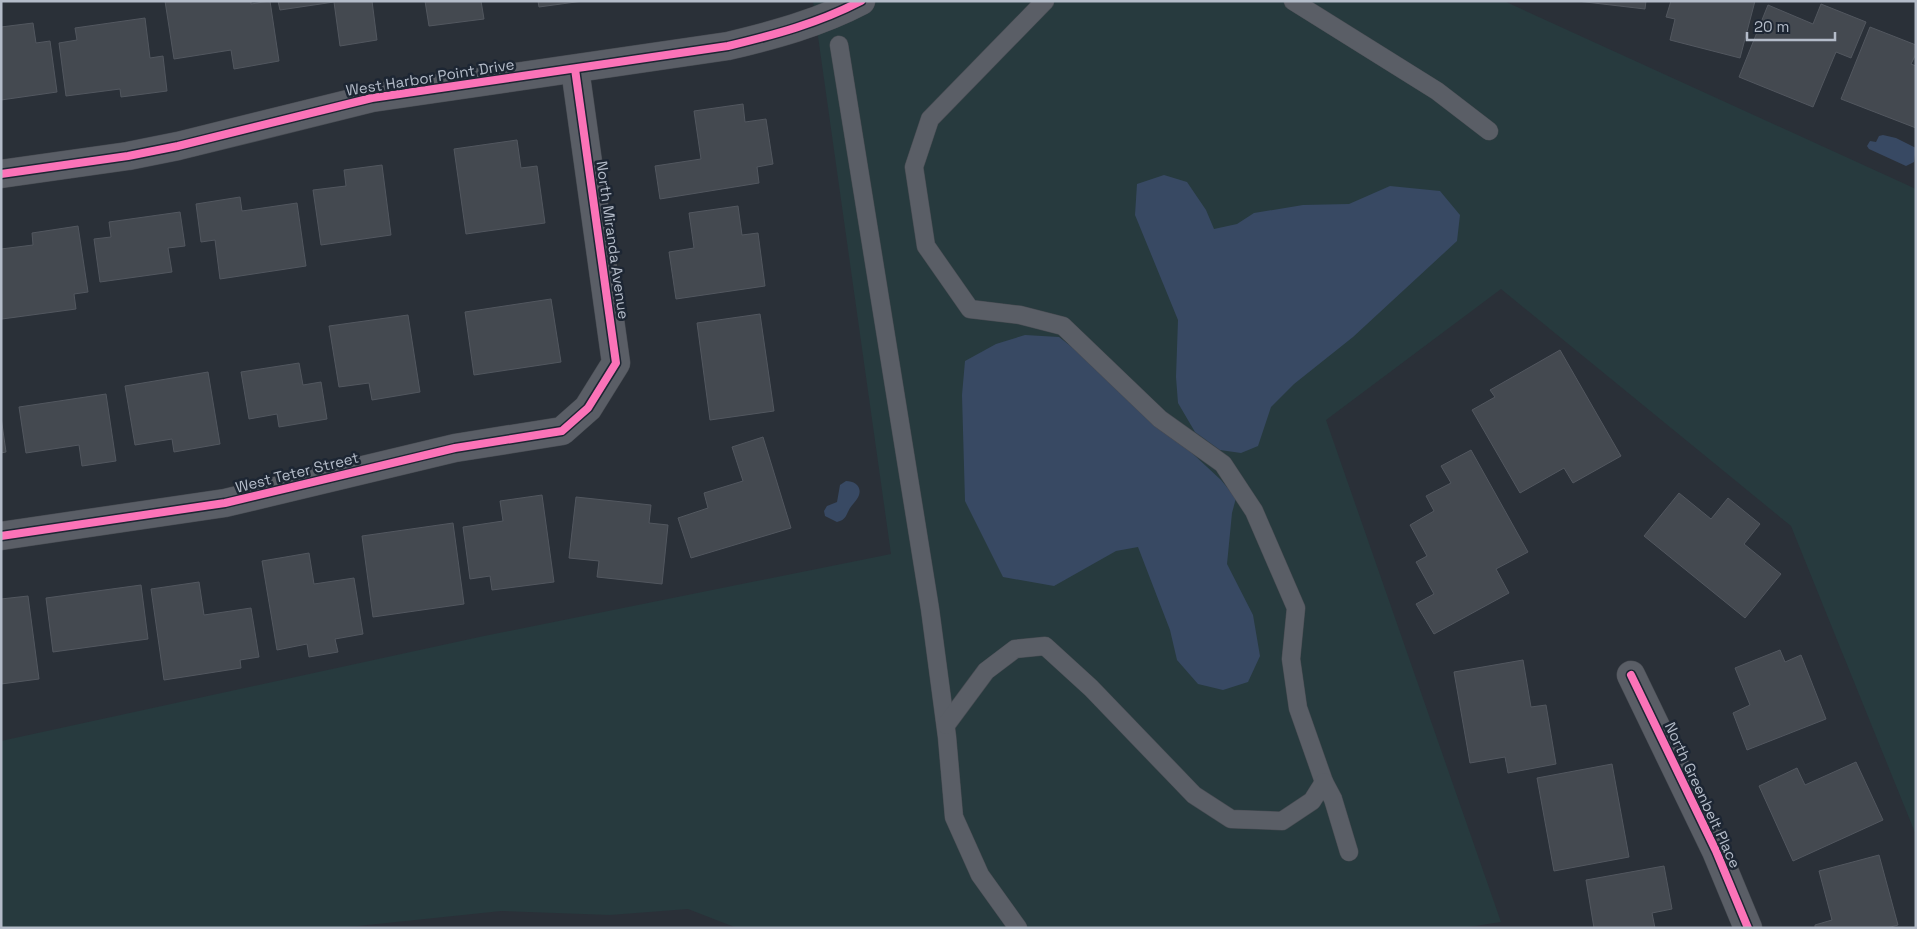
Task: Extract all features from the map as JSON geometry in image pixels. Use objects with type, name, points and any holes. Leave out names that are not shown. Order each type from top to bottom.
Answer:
[{"type":"street","name":"West Harbor Point Drive","points":[[1,174],[128,156],[178,146],[372,98],[728,46],[773,36],[808,24],[861,1]]},
{"type":"street","name":"North Miranda Avenue","points":[[575,69],[616,363],[588,408]]},
{"type":"street","name":"West Teter Street","points":[[1,536],[225,503],[455,448],[562,431],[588,408]]},
{"type":"street","name":"North Greenbelt Place","points":[[1631,675],[1716,851],[1748,928]]},
{"type":"lane","points":[[1045,1],[930,119],[914,167],[926,246],[970,309],[1020,315],[1063,326],[1160,419],[1222,464],[1254,511],[1296,608],[1291,659],[1298,708],[1324,782],[1333,799],[1349,852]]},
{"type":"lane","points":[[1293,1],[1437,91],[1489,131]]},
{"type":"lane","points":[[839,45],[930,609],[946,725],[954,817],[980,875],[1018,928]]},
{"type":"lane","points":[[946,725],[986,671],[1015,649],[1045,646],[1091,688],[1194,795],[1231,819],[1282,822],[1312,801],[1324,782]]},
{"type":"green space","points":[[813,1],[1504,1],[1916,189],[1916,835],[1791,526],[1501,289],[1326,420],[1501,922],[1462,928],[737,928],[688,909],[610,915],[501,911],[339,928],[1,928],[1,741],[484,636],[891,554]]},
{"type":"water","points":[[1879,136],[1896,138],[1916,148],[1914,162],[1906,166],[1869,149],[1867,146],[1870,141],[1876,142]]},
{"type":"water","points":[[1164,175],[1187,182],[1206,210],[1214,229],[1237,224],[1254,213],[1303,205],[1349,204],[1390,186],[1440,191],[1460,215],[1457,241],[1353,337],[1294,384],[1271,407],[1258,446],[1241,453],[1220,450],[1195,432],[1178,403],[1176,377],[1178,320],[1135,215],[1137,184]]},
{"type":"water","points":[[1025,335],[1059,337],[1086,358],[1178,440],[1221,480],[1236,498],[1232,513],[1227,564],[1253,615],[1260,656],[1248,682],[1223,690],[1198,684],[1177,660],[1170,630],[1138,547],[1116,551],[1054,586],[1003,577],[965,501],[962,395],[965,361],[996,344]]},
{"type":"water","points":[[846,481],[856,484],[860,492],[845,517],[837,522],[825,516],[824,511],[827,506],[837,502],[840,485]]},
{"type":"building","points":[[165,1],[251,1],[251,4],[270,1],[279,61],[234,69],[231,50],[174,59]]},
{"type":"building","points":[[278,1],[372,1],[377,40],[340,46],[334,2],[280,10]]},
{"type":"building","points":[[425,1],[481,1],[484,19],[429,26]]},
{"type":"building","points":[[538,1],[583,1],[539,7]]},
{"type":"building","points":[[1577,1],[1646,1],[1645,9]]},
{"type":"building","points":[[1671,1],[1755,1],[1740,58],[1670,40],[1675,19],[1666,17]]},
{"type":"building","points":[[1821,4],[1866,22],[1851,58],[1836,52],[1813,107],[1739,77],[1768,5],[1813,24]]},
{"type":"building","points":[[145,18],[150,58],[163,56],[167,91],[121,97],[120,89],[66,96],[59,43],[77,40],[75,28]]},
{"type":"building","points":[[33,23],[36,43],[50,41],[57,92],[1,100],[1,27]]},
{"type":"building","points":[[1870,27],[1916,45],[1916,54],[1911,64],[1916,66],[1916,128],[1841,99]]},
{"type":"building","points":[[743,104],[745,122],[766,119],[773,164],[757,167],[759,183],[660,199],[655,166],[701,159],[694,111]]},
{"type":"building","points":[[517,140],[521,168],[537,166],[545,223],[466,234],[454,149]]},
{"type":"building","points":[[382,165],[391,235],[321,245],[313,190],[346,186],[344,170]]},
{"type":"building","points":[[240,197],[242,211],[297,203],[306,266],[220,279],[215,240],[201,242],[196,204]]},
{"type":"building","points":[[738,206],[742,235],[758,233],[765,286],[676,299],[669,252],[694,248],[689,213]]},
{"type":"building","points":[[180,212],[185,246],[168,248],[172,272],[100,282],[94,239],[111,237],[109,222]]},
{"type":"building","points":[[78,226],[88,292],[74,294],[76,309],[2,319],[1,249],[33,245],[32,233]]},
{"type":"building","points":[[551,299],[561,362],[474,375],[465,312]]},
{"type":"building","points":[[760,314],[774,411],[710,420],[697,323]]},
{"type":"building","points":[[408,315],[420,392],[372,400],[369,383],[339,387],[329,326]]},
{"type":"building","points":[[1560,350],[1621,456],[1573,483],[1564,468],[1520,493],[1472,410],[1495,397],[1490,390]]},
{"type":"building","points":[[299,363],[303,385],[321,382],[327,419],[279,427],[277,414],[249,419],[241,372]]},
{"type":"building","points":[[208,372],[220,444],[174,452],[172,439],[135,445],[125,386]]},
{"type":"building","points":[[106,394],[116,461],[82,466],[79,445],[26,453],[19,407]]},
{"type":"building","points":[[1,417],[6,452],[1,453]]},
{"type":"building","points":[[763,437],[791,528],[691,558],[678,518],[708,508],[704,493],[743,481],[732,447]]},
{"type":"building","points":[[1471,450],[1528,552],[1496,569],[1509,593],[1434,634],[1416,604],[1434,594],[1416,562],[1427,556],[1410,525],[1434,511],[1426,496],[1451,483],[1441,466]]},
{"type":"building","points":[[1679,493],[1711,519],[1728,498],[1760,524],[1744,544],[1781,574],[1745,618],[1644,536]]},
{"type":"building","points":[[542,495],[554,582],[492,590],[490,576],[470,579],[463,527],[503,521],[500,501]]},
{"type":"building","points":[[576,497],[651,505],[649,523],[668,525],[662,584],[597,577],[599,561],[569,558]]},
{"type":"building","points":[[453,523],[464,604],[373,617],[362,536]]},
{"type":"building","points":[[309,553],[314,584],[354,578],[363,634],[335,639],[338,652],[309,657],[307,644],[277,650],[262,561]]},
{"type":"building","points":[[199,582],[204,615],[251,608],[259,657],[240,660],[241,668],[164,680],[151,589]]},
{"type":"building","points":[[141,585],[148,639],[53,652],[46,598]]},
{"type":"building","points":[[28,596],[39,679],[1,684],[1,599]]},
{"type":"building","points":[[1780,650],[1785,662],[1801,655],[1826,719],[1747,750],[1733,713],[1750,705],[1735,668]]},
{"type":"building","points":[[1523,660],[1531,707],[1546,705],[1556,764],[1508,773],[1505,757],[1470,763],[1454,672]]},
{"type":"building","points":[[1856,762],[1883,820],[1793,861],[1759,786],[1797,768],[1805,785]]},
{"type":"building","points":[[1612,764],[1629,857],[1554,871],[1537,778]]},
{"type":"building","points":[[1879,855],[1898,925],[1887,928],[1815,928],[1815,925],[1832,920],[1819,871]]},
{"type":"building","points":[[1664,866],[1672,909],[1652,913],[1655,928],[1594,928],[1586,880]]},
{"type":"cycle path","points":[[1,174],[128,156],[178,146],[372,98],[728,46],[796,28],[829,16],[861,1]]},
{"type":"cycle path","points":[[1,536],[225,503],[455,448],[562,431],[588,408],[616,363],[575,69]]},
{"type":"cycle path","points":[[1631,675],[1716,851],[1748,928]]}]
